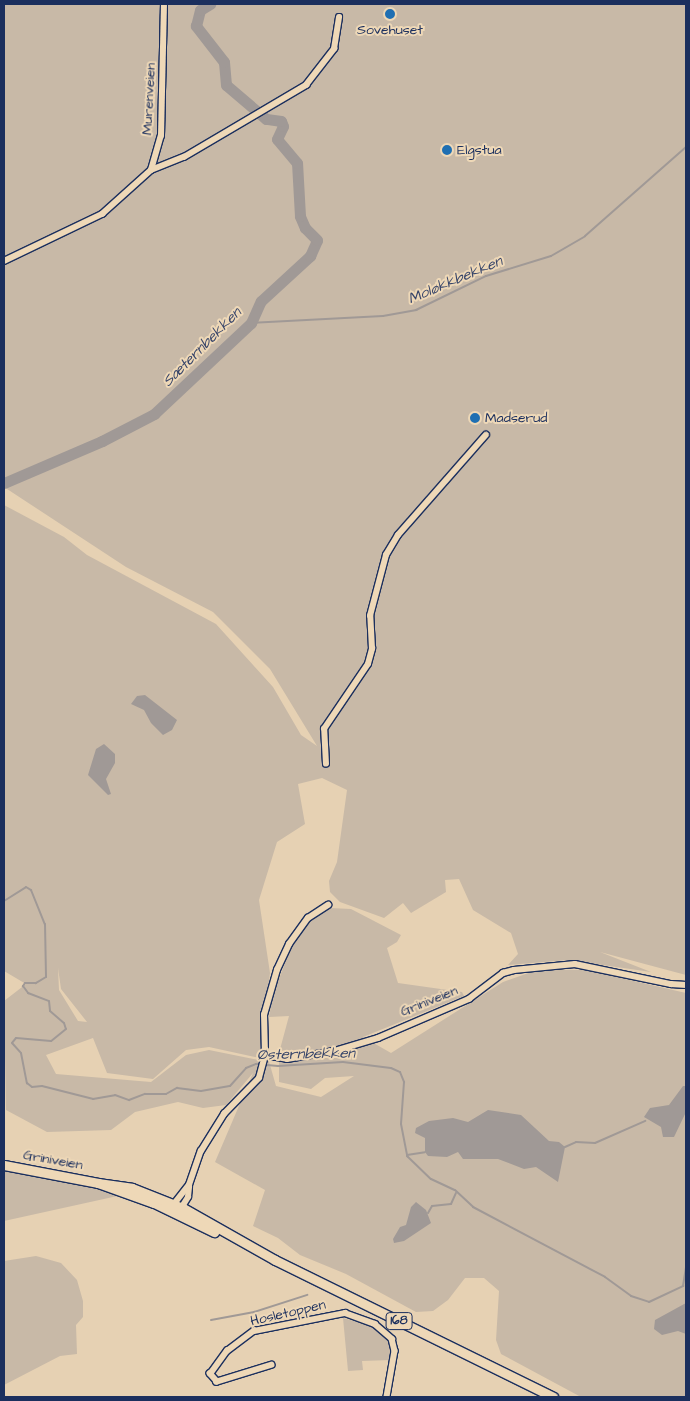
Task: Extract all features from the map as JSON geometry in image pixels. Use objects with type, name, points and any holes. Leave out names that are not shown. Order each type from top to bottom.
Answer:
[{"type":"main road","name":"Griniveien","points":[[4,1165],[98,1183],[178,1208],[244,1244],[553,1397]]},
{"type":"street","name":"Murenveien","points":[[152,170],[161,136],[164,4]]},
{"type":"street","points":[[4,261],[102,214],[152,170],[184,157],[306,85],[334,48],[339,17]]},
{"type":"street","points":[[326,764],[324,729],[368,664],[372,649],[370,616],[386,555],[398,535],[486,435]]},
{"type":"street","points":[[178,1208],[189,1185],[201,1151],[224,1114],[259,1078],[265,1058],[264,1016],[277,970],[289,944],[308,918],[328,905]]},
{"type":"street","name":"Griniveien","points":[[265,1058],[287,1059],[335,1051],[378,1038],[469,999],[503,973],[514,970],[574,964],[671,984],[686,984]]},
{"type":"street","points":[[178,1208],[189,1185]]},
{"type":"street","name":"Hosletoppen","points":[[272,1365],[217,1382],[210,1374],[227,1351],[254,1331],[345,1313],[375,1324],[392,1339],[395,1351],[387,1397]]},
{"type":"shaded area","points":[[4,4],[686,4],[686,975],[600,952],[651,972],[568,960],[508,965],[518,954],[511,933],[473,910],[459,879],[445,880],[446,892],[411,913],[403,903],[384,918],[340,902],[330,892],[329,881],[337,862],[347,790],[322,778],[298,784],[305,824],[277,842],[259,900],[270,973],[262,1037],[276,1086],[321,1097],[354,1076],[325,1078],[311,1089],[279,1082],[279,1053],[289,1016],[269,1017],[273,994],[293,943],[308,922],[330,908],[351,909],[401,935],[397,942],[387,948],[398,983],[462,992],[464,996],[363,1037],[391,1053],[503,982],[537,970],[586,970],[686,993],[686,1397],[581,1397],[501,1354],[496,1340],[499,1291],[484,1278],[465,1278],[448,1300],[433,1311],[416,1312],[346,1274],[300,1255],[278,1238],[253,1226],[265,1190],[215,1162],[253,1073],[226,1105],[203,1108],[178,1102],[135,1112],[111,1130],[47,1132],[6,1110],[4,1001],[26,984],[4,971],[4,505],[64,537],[87,555],[216,624],[273,687],[301,735],[317,746],[270,669],[213,612],[126,567],[4,487]],"holes":[[[58,968],[61,989],[87,1022],[78,1021],[59,990]],[[93,1038],[107,1073],[153,1079],[186,1050],[209,1047],[260,1058],[259,1060],[209,1050],[186,1055],[151,1082],[56,1074],[46,1055]]]},
{"type":"shaded area","points":[[145,695],[177,720],[172,730],[163,735],[151,723],[144,710],[131,704],[137,696]]},
{"type":"shaded area","points":[[104,744],[115,754],[115,763],[106,779],[111,794],[108,795],[88,775],[96,749]]},
{"type":"shaded area","points":[[683,1086],[686,1086],[686,1112],[674,1137],[663,1137],[661,1127],[644,1117],[650,1108],[669,1105]]},
{"type":"shaded area","points":[[488,1110],[521,1115],[549,1141],[559,1142],[565,1147],[558,1182],[536,1167],[524,1169],[498,1159],[463,1159],[458,1152],[447,1157],[428,1156],[425,1152],[425,1138],[415,1133],[416,1128],[429,1121],[453,1118],[468,1122]]},
{"type":"shaded area","points":[[4,1164],[76,1180],[122,1195],[4,1221]]},
{"type":"shaded area","points":[[416,1202],[426,1210],[431,1223],[404,1241],[394,1243],[393,1239],[400,1227],[406,1225],[411,1207]]},
{"type":"shaded area","points":[[36,1256],[61,1263],[77,1280],[83,1301],[83,1317],[76,1325],[77,1354],[60,1356],[4,1385],[4,1261]]},
{"type":"shaded area","points":[[686,1303],[686,1334],[678,1331],[662,1335],[654,1329],[655,1320]]},
{"type":"shaded area","points":[[343,1318],[368,1325],[384,1335],[390,1345],[390,1360],[362,1361],[363,1370],[348,1371]]},
{"type":"waterway","name":"Sæternbekken","points":[[200,4],[200,10]]},
{"type":"waterway","name":"Sæternbekken","points":[[4,483],[102,441],[154,414],[251,323],[261,301],[310,256],[317,240],[305,228],[300,216],[297,163],[277,139],[283,126],[281,121],[266,119],[226,85],[224,62],[196,26],[200,10],[210,4]]},
{"type":"waterway","name":"Moløkkbekken","points":[[251,323],[383,316],[416,310],[486,276],[551,256],[585,236],[686,147]]},
{"type":"waterway","name":"Østernbekken","points":[[4,901],[26,887],[31,890],[45,924],[46,977],[36,983],[25,983],[23,986],[28,993],[49,1001],[50,1011],[64,1023],[66,1029],[51,1041],[16,1038],[12,1043],[21,1053],[27,1083],[32,1087],[42,1086],[93,1099],[115,1095],[129,1100],[145,1094],[166,1094],[177,1088],[201,1091],[230,1086],[246,1068],[256,1064],[278,1066],[343,1062],[391,1068],[400,1072],[404,1082],[401,1124],[407,1156],[431,1179],[455,1190],[473,1207],[605,1277],[631,1296],[649,1302],[683,1286],[686,1267]]},
{"type":"waterway","points":[[565,1147],[576,1142],[595,1143],[645,1121]]},
{"type":"waterway","points":[[407,1155],[425,1152]]},
{"type":"waterway","points":[[428,1213],[432,1206],[451,1204],[456,1193]]},
{"type":"waterway","points":[[211,1320],[254,1312],[307,1295]]},
{"type":"place","name":"Sovehuset","points":[[390,14]]},
{"type":"place","name":"Elgstua","points":[[447,150]]},
{"type":"place","name":"Madserud","points":[[475,418]]}]
